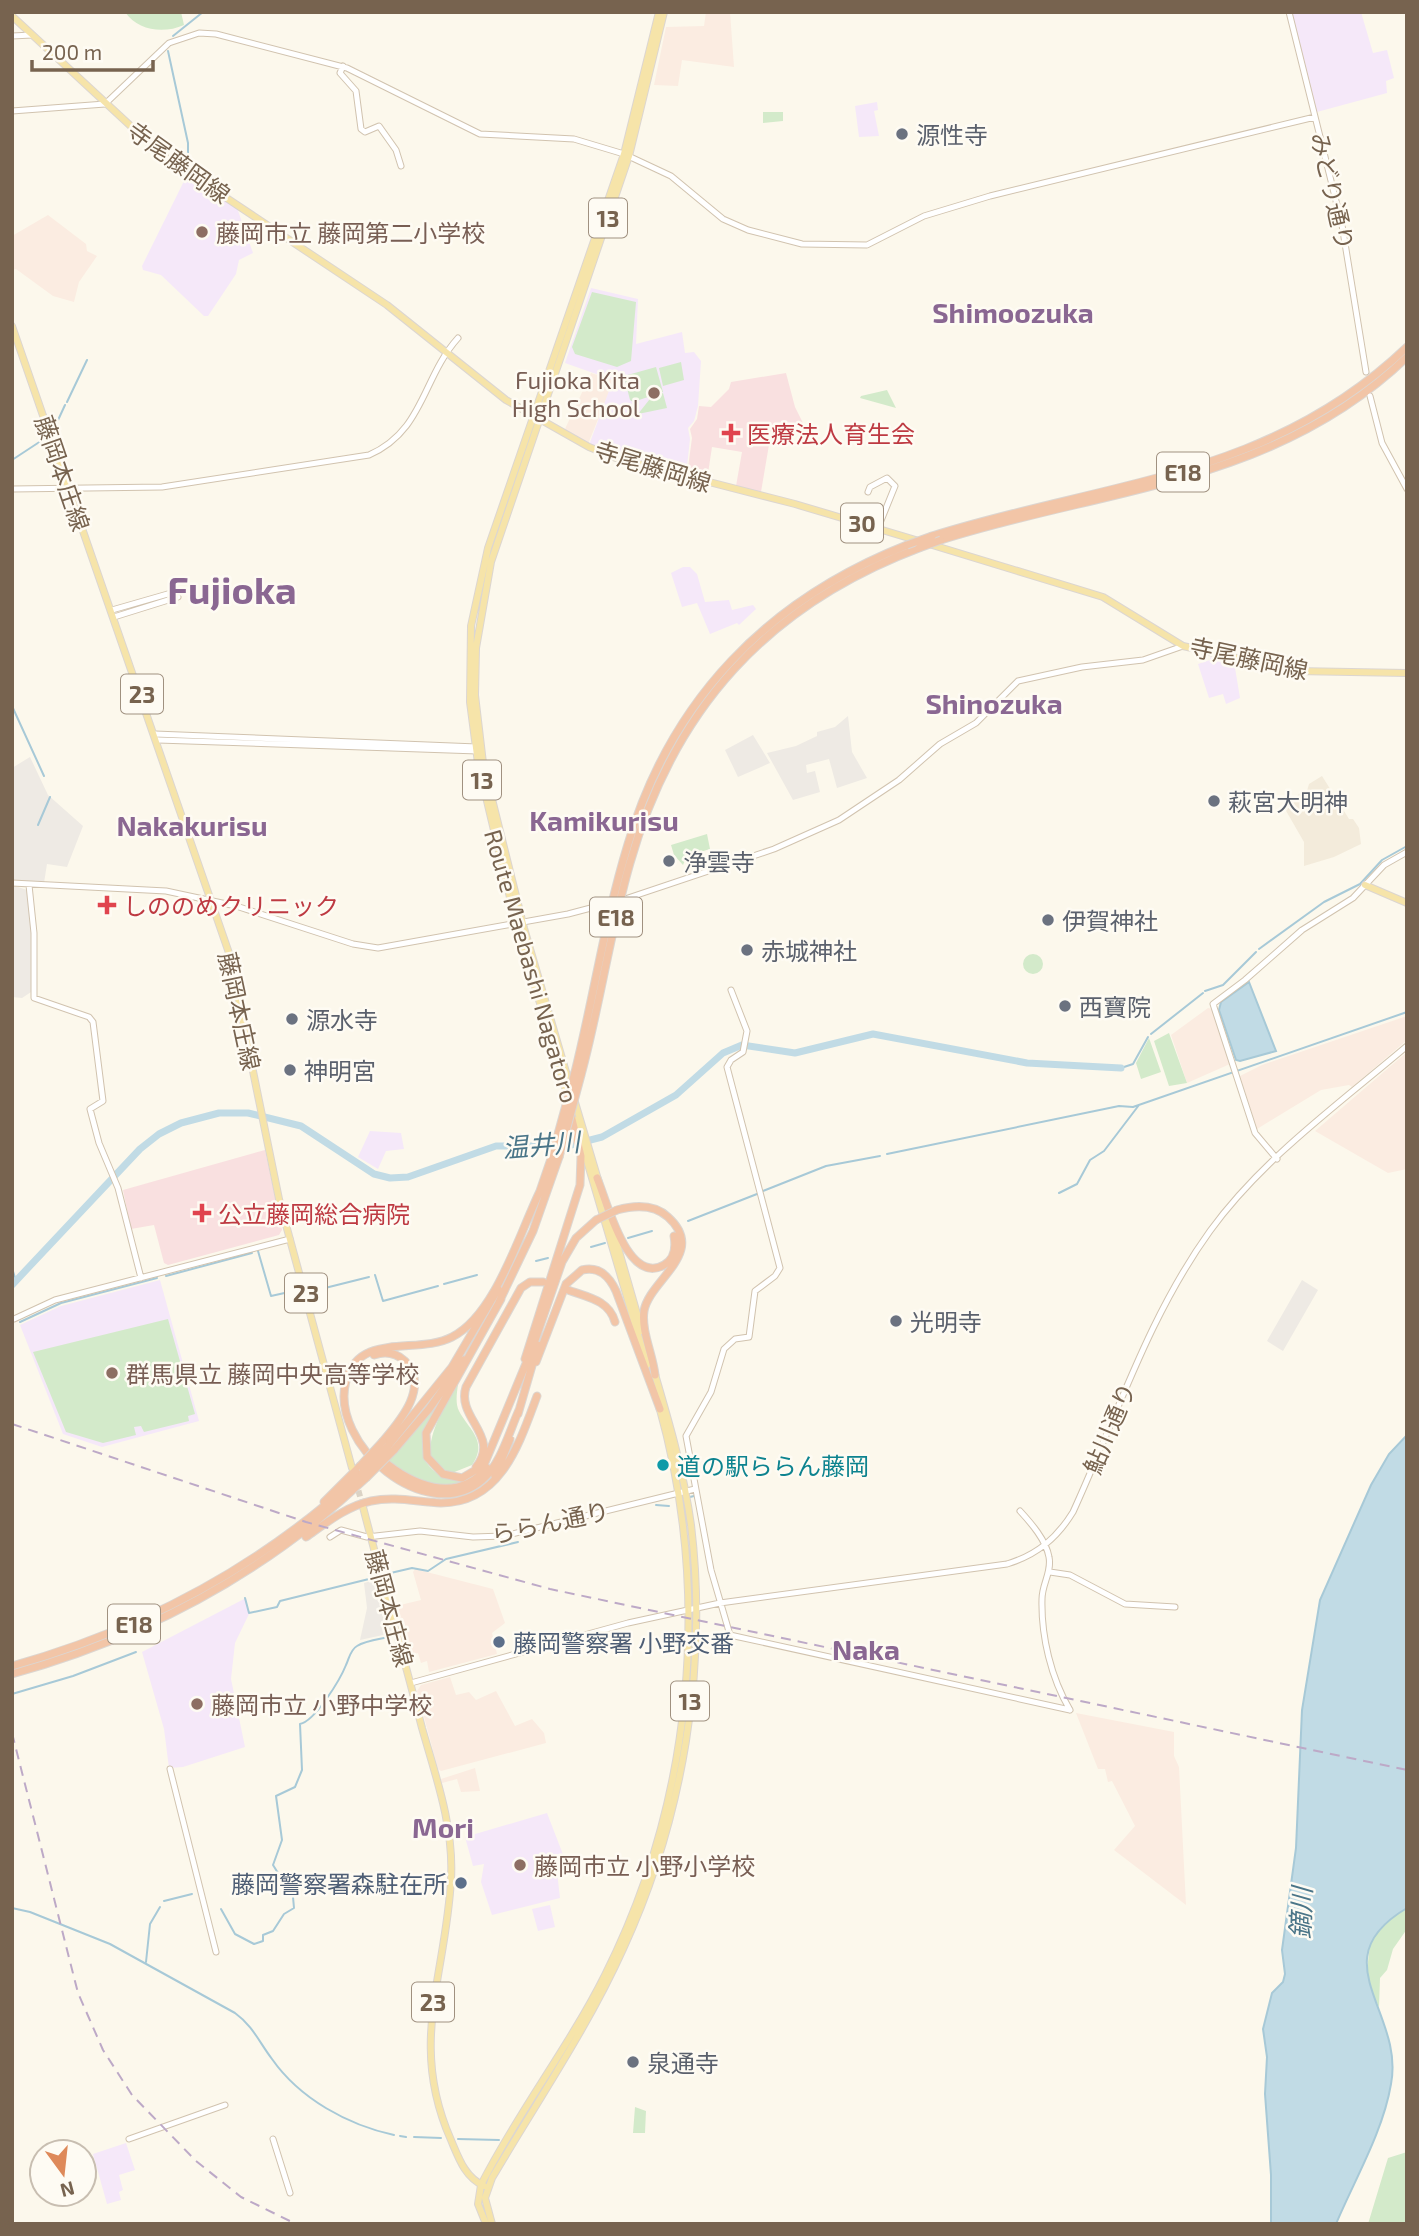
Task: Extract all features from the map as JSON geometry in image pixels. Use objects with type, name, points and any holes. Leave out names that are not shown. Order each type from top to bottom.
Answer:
[{"type":"highway","name":"E18","points":[[12,1666],[140,1621],[200,1592],[247,1564],[360,1471],[443,1391],[501,1299],[533,1231],[578,1073],[623,861],[663,764],[711,683],[766,627],[833,579],[907,545],[1003,515],[1181,473],[1241,453],[1324,412],[1363,385],[1407,347]]},
{"type":"highway","name":"E18","points":[[673,744],[722,681],[779,625],[835,586],[941,540],[1184,479],[1245,459],[1328,418],[1367,391],[1407,357]]},
{"type":"highway","points":[[528,1368],[526,1347],[578,1195],[581,1175],[583,1143],[567,1092]]},
{"type":"highway","name":"E18","points":[[388,1445],[424,1405],[474,1332],[506,1274],[555,1157]]},
{"type":"highway","points":[[597,1178],[628,1254],[647,1268],[662,1266],[670,1260],[675,1241],[664,1219],[647,1211],[618,1212]]},
{"type":"highway","points":[[519,1410],[487,1475],[466,1489],[436,1494],[401,1481],[372,1458],[351,1423],[345,1405],[345,1387],[354,1366],[373,1350],[437,1343],[456,1335],[467,1326],[500,1278],[541,1189]]},
{"type":"highway","points":[[467,1498],[485,1487],[497,1473],[519,1410],[528,1368],[565,1255],[576,1238],[597,1222],[638,1206],[655,1209],[672,1221],[680,1239],[676,1264],[651,1294],[644,1313],[655,1375]]},
{"type":"highway","points":[[501,1299],[426,1433],[427,1457],[443,1474],[462,1478],[484,1465],[528,1368],[542,1352],[569,1280],[582,1270],[597,1270],[607,1277],[616,1292],[660,1409]]},
{"type":"highway","points":[[443,1474],[464,1474],[482,1459],[484,1440],[466,1409],[464,1391],[521,1288],[530,1282],[543,1282]]},
{"type":"highway","points":[[568,1290],[604,1304],[611,1310],[615,1322]]},
{"type":"highway","points":[[360,1471],[388,1445],[407,1410],[414,1383],[404,1360],[390,1353],[379,1353],[364,1360],[351,1379],[349,1401],[352,1414],[362,1436],[380,1459],[423,1486],[454,1488],[473,1481],[483,1473],[496,1451],[509,1407]]},
{"type":"highway","points":[[225,1587],[251,1574],[357,1505],[386,1499],[442,1503],[467,1498],[489,1487],[506,1468],[537,1396]]},
{"type":"highway","name":"E18","points":[[12,1674],[114,1640],[225,1587],[304,1533],[360,1471]]},
{"type":"main road","name":"Route Maebashi Nagatoro","points":[[626,155],[659,12]]},
{"type":"main road","name":"Route Maebashi Nagatoro","points":[[567,1092],[519,923],[477,749],[474,670],[481,607],[491,562],[626,155],[664,12]]},
{"type":"main road","name":"寺尾藤岡線","points":[[12,16],[162,155],[387,305],[498,394],[589,447],[616,457],[878,528],[1103,597],[1183,646],[1306,672],[1407,673]]},
{"type":"main road","name":"藤岡本庄線","points":[[12,326],[213,900],[234,972],[290,1238],[360,1471]]},
{"type":"main road","points":[[1365,885],[1407,903]]},
{"type":"main road","name":"Route Maebashi Nagatoro","points":[[519,923],[682,1492]]},
{"type":"main road","name":"Route Maebashi Nagatoro","points":[[488,2188],[609,1978],[651,1878],[669,1816],[687,1728],[695,1661],[682,1492],[655,1375],[597,1178],[583,1143]]},
{"type":"main road","name":"藤岡本庄線","points":[[363,1507],[447,1821],[451,1857],[450,1896],[430,2020],[431,2078],[437,2105],[459,2160],[468,2175],[488,2188]]},
{"type":"main road","name":"Route Maebashi Nagatoro","points":[[481,2185],[604,1976],[644,1882],[664,1815],[682,1727],[692,1609]]},
{"type":"main road","points":[[481,2185],[478,2204],[489,2223]]},
{"type":"main road","points":[[488,2188],[486,2203],[489,2223]]},
{"type":"street","name":"みどり通り","points":[[1289,12],[1345,237],[1366,372]]},
{"type":"street","points":[[12,111],[105,104],[169,43],[199,33],[343,66],[480,134],[574,139],[626,155],[671,176],[723,219],[748,230],[802,244],[843,247],[867,245],[923,216],[990,196],[1315,117]]},
{"type":"street","points":[[12,36],[32,35]]},
{"type":"street","points":[[343,66],[340,74],[356,91],[361,129],[365,132],[379,126],[396,150],[401,166]]},
{"type":"street","points":[[12,489],[162,487],[369,455],[395,440],[408,427],[447,351],[458,338]]},
{"type":"street","points":[[1370,397],[1382,443],[1407,489]]},
{"type":"street","points":[[868,492],[870,487],[887,478],[895,486],[878,528]]},
{"type":"street","points":[[113,613],[178,594]]},
{"type":"street","points":[[625,899],[763,853],[839,820],[899,780],[940,744],[976,723],[1018,681],[1082,667],[1143,660],[1183,646]]},
{"type":"street","points":[[157,737],[477,749]]},
{"type":"street","points":[[1277,1159],[1255,1133],[1213,1004],[1302,930],[1353,898],[1384,865],[1407,852]]},
{"type":"street","points":[[12,883],[166,891],[213,900],[371,948],[391,948],[606,904]]},
{"type":"street","points":[[29,885],[34,933],[34,998],[89,1017],[93,1022],[103,1101],[90,1109],[141,1278]]},
{"type":"street","points":[[731,990],[747,1031],[745,1046],[727,1067],[780,1268],[775,1276],[755,1291],[749,1337],[735,1339],[724,1349],[711,1392],[688,1429],[686,1443],[720,1603],[730,1635],[1070,1710],[1060,1694],[1042,1617],[1042,1595],[1050,1572],[1049,1555],[1020,1511]]},
{"type":"street","name":"鮎川通り","points":[[411,1683],[692,1609],[1007,1564],[1045,1546],[1064,1527],[1073,1512],[1170,1291],[1211,1229],[1277,1159],[1407,1046]]},
{"type":"street","points":[[14,1319],[54,1300],[290,1238]]},
{"type":"street","name":"ららん通り","points":[[330,1537],[341,1530],[371,1537],[407,1531],[473,1538],[504,1536],[695,1489]]},
{"type":"street","points":[[1050,1572],[1070,1575],[1125,1604],[1175,1606]]},
{"type":"street","points":[[170,1769],[216,1952]]},
{"type":"street","points":[[129,2139],[225,2105]]},
{"type":"street","points":[[273,2140],[290,2193]]},
{"type":"shaded area","points":[[706,12],[730,12],[734,67],[682,60],[678,86],[654,85],[666,27],[704,26]]},
{"type":"shaded area","points":[[1292,12],[1361,12],[1373,53],[1387,50],[1394,78],[1386,81],[1387,93],[1317,112]]},
{"type":"shaded area","points":[[877,102],[878,110],[874,111],[879,136],[859,137],[855,106]]},
{"type":"shaded area","name":"藤岡市立 藤岡第二小学校","points":[[190,176],[237,208],[253,253],[239,260],[236,274],[208,316],[204,316],[161,275],[143,270],[142,266],[186,177]]},
{"type":"shaded area","points":[[48,215],[86,244],[87,251],[97,256],[79,282],[74,302],[53,296],[16,269],[12,270],[12,236]]},
{"type":"shaded area","name":"Fujioka Kita High School","points":[[591,288],[638,299],[636,344],[682,332],[685,353],[694,352],[701,361],[698,406],[694,421],[688,428],[690,439],[686,475],[589,445],[613,380],[565,363]]},
{"type":"shaded area","points":[[591,373],[614,380],[588,444],[565,429]]},
{"type":"shaded area","name":"医療法人育生会","points":[[786,373],[795,407],[803,423],[802,427],[791,430],[787,445],[771,433],[761,492],[736,486],[742,452],[712,447],[707,480],[687,475],[692,438],[690,429],[697,419],[699,406],[711,407],[729,389],[731,382]]},
{"type":"shaded area","points":[[683,567],[690,567],[697,574],[705,602],[729,600],[732,610],[753,605],[756,609],[739,625],[737,623],[710,634],[697,603],[682,607],[671,573]]},
{"type":"shaded area","points":[[1210,657],[1234,662],[1240,698],[1226,704],[1223,694],[1209,698],[1198,664],[1210,660]]},
{"type":"shaded area","points":[[848,716],[852,752],[867,778],[837,788],[829,759],[806,765],[807,773],[815,771],[820,792],[793,800],[767,753],[796,746],[817,736],[817,732],[835,727]]},
{"type":"shaded area","points":[[753,735],[770,763],[738,777],[725,750]]},
{"type":"shaded area","points":[[30,757],[48,795],[83,826],[67,867],[47,864],[44,883],[12,880],[12,768]]},
{"type":"shaded area","points":[[1322,776],[1349,819],[1353,819],[1359,828],[1361,844],[1334,857],[1304,866],[1304,842],[1285,809],[1300,793],[1307,791],[1309,784]]},
{"type":"shaded area","points":[[12,885],[27,890],[32,933],[31,992],[22,998],[12,997]]},
{"type":"shaded area","points":[[1208,1008],[1212,1009],[1230,1064],[1187,1083],[1171,1035]]},
{"type":"shaded area","points":[[1407,1016],[1407,1040],[1352,1087],[1349,1085],[1321,1090],[1257,1129],[1240,1076],[1262,1065]]},
{"type":"shaded area","points":[[1407,1052],[1407,1169],[1388,1173],[1315,1131]]},
{"type":"shaded area","points":[[370,1131],[401,1133],[404,1149],[386,1151],[378,1169],[358,1157]]},
{"type":"shaded area","name":"公立藤岡総合病院","points":[[265,1150],[282,1230],[279,1235],[168,1265],[164,1263],[154,1225],[131,1229],[123,1190]]},
{"type":"shaded area","name":"群馬県立 藤岡中央高等学校","points":[[160,1280],[199,1421],[102,1447],[63,1434],[20,1325],[61,1306]]},
{"type":"shaded area","points":[[1302,1280],[1318,1290],[1283,1351],[1267,1341]]},
{"type":"shaded area","points":[[415,1569],[493,1589],[505,1623],[492,1633],[497,1654],[429,1672],[427,1661],[421,1663],[418,1653],[406,1656],[392,1607],[421,1600],[413,1572]]},
{"type":"shaded area","points":[[378,1579],[392,1633],[360,1640],[367,1608],[364,1583]]},
{"type":"shaded area","name":"藤岡市立 小野中学校","points":[[246,1598],[249,1614],[235,1643],[231,1679],[245,1747],[183,1767],[169,1768],[164,1729],[142,1652]]},
{"type":"shaded area","points":[[450,1677],[456,1695],[469,1692],[476,1700],[496,1691],[515,1726],[532,1719],[544,1733],[546,1743],[441,1771],[438,1769],[417,1691],[421,1685]]},
{"type":"shaded area","points":[[1076,1713],[1174,1732],[1174,1756],[1179,1767],[1186,1905],[1114,1850],[1135,1826],[1112,1781],[1108,1782],[1105,1769],[1098,1769]]},
{"type":"shaded area","points":[[475,1768],[480,1791],[461,1792],[457,1779],[442,1783],[441,1779]]},
{"type":"shaded area","name":"藤岡市立 小野小学校","points":[[547,1813],[564,1857],[556,1863],[560,1898],[492,1915],[481,1882],[484,1864],[473,1866],[465,1837]]},
{"type":"shaded area","points":[[550,1905],[555,1927],[538,1931],[532,1909]]},
{"type":"shaded area","points":[[126,2143],[135,2170],[119,2175],[123,2190],[119,2192],[121,2200],[107,2204],[98,2172],[98,2152]]},
{"type":"green space","points":[[125,12],[181,12],[184,25],[152,29],[137,23]]},
{"type":"green space","points":[[763,112],[783,112],[783,121],[763,123]]},
{"type":"green space","points":[[592,292],[636,302],[631,361],[617,367],[575,354],[572,347]]},
{"type":"green space","points":[[681,362],[684,380],[663,386],[659,368]]},
{"type":"green space","points":[[656,367],[663,392],[633,402],[630,400],[624,376]]},
{"type":"green space","points":[[887,390],[896,408],[860,398],[861,396]]},
{"type":"green space","points":[[663,393],[667,408],[638,414],[653,395]]},
{"type":"green space","points":[[707,834],[710,849],[687,856],[683,865],[674,855],[671,845]]},
{"type":"green space","points":[[1033,954],[1040,957],[1043,964],[1040,971],[1033,974],[1026,971],[1023,964],[1026,957]]},
{"type":"green space","points":[[1169,1033],[1187,1083],[1169,1086],[1154,1041]]},
{"type":"green space","points":[[1149,1038],[1161,1072],[1141,1079],[1136,1063]]},
{"type":"green space","name":"群馬県立 藤岡中央高等学校","points":[[168,1319],[195,1414],[188,1416],[189,1421],[144,1432],[141,1426],[134,1427],[136,1435],[103,1443],[66,1432],[33,1352]]},
{"type":"green space","points":[[458,1384],[458,1408],[476,1436],[478,1449],[472,1465],[452,1473],[439,1468],[432,1459],[431,1447],[439,1419]]},
{"type":"green space","points":[[440,1402],[422,1438],[426,1462],[437,1473],[449,1479],[463,1479],[477,1473],[466,1480],[455,1484],[443,1485],[421,1480],[388,1462]]},
{"type":"green space","points":[[1407,1908],[1407,1929],[1393,1949],[1387,1970],[1380,1978],[1379,2007],[1366,1980],[1370,1944],[1384,1921]]},
{"type":"green space","points":[[635,2107],[646,2111],[645,2133],[633,2133]]},
{"type":"green space","points":[[1407,2152],[1407,2224],[1368,2224],[1388,2158]]},
{"type":"water","points":[[1249,982],[1276,1051],[1240,1061],[1236,1060],[1219,1010],[1221,1002]]},
{"type":"water","name":"鏑川","points":[[1407,1435],[1407,1908],[1382,1928],[1369,1947],[1367,1968],[1387,2033],[1392,2058],[1391,2084],[1375,2138],[1336,2224],[1271,2224],[1271,2175],[1265,2094],[1267,2057],[1263,2029],[1272,1993],[1283,1982],[1285,1974],[1282,1950],[1296,1848],[1302,1710],[1320,1600],[1371,1485],[1389,1454]]},
{"type":"waterway","points":[[173,36],[203,12]]},
{"type":"waterway","points":[[168,51],[188,154]]},
{"type":"waterway","points":[[67,402],[87,360]]},
{"type":"waterway","points":[[53,431],[65,405]]},
{"type":"waterway","points":[[12,460],[47,437]]},
{"type":"waterway","points":[[12,706],[44,776]]},
{"type":"waterway","points":[[38,825],[50,797]]},
{"type":"waterway","points":[[1259,949],[1324,902],[1360,884],[1382,860],[1407,846]]},
{"type":"waterway","points":[[1205,991],[1223,985],[1256,952]]},
{"type":"waterway","points":[[1151,1034],[1203,993]]},
{"type":"waterway","points":[[887,1154],[1119,1106],[1133,1107],[1407,1012]]},
{"type":"waterway","name":"温井川","points":[[12,1285],[140,1149],[159,1134],[181,1123],[219,1113],[248,1113],[301,1126],[374,1174],[390,1178],[408,1177],[496,1146],[567,1146],[602,1137],[676,1095],[723,1053],[742,1045],[795,1053],[873,1034],[1027,1063],[1121,1068]]},
{"type":"waterway","name":"温井川","points":[[1121,1068],[1133,1064],[1148,1037]]},
{"type":"waterway","points":[[1059,1193],[1077,1184],[1090,1160],[1104,1151],[1139,1105]]},
{"type":"waterway","points":[[763,1191],[826,1166],[880,1156]]},
{"type":"waterway","points":[[688,1221],[757,1194]]},
{"type":"waterway","points":[[628,1238],[652,1231]]},
{"type":"waterway","points":[[591,1247],[605,1243]]},
{"type":"waterway","points":[[258,1251],[271,1296],[289,1292]]},
{"type":"waterway","points":[[166,1276],[252,1253]]},
{"type":"waterway","points":[[536,1261],[548,1258]]},
{"type":"waterway","points":[[12,1268],[16,1281]]},
{"type":"waterway","points":[[375,1275],[383,1301],[438,1286]]},
{"type":"waterway","points":[[444,1284],[477,1275]]},
{"type":"waterway","points":[[309,1292],[369,1277]]},
{"type":"waterway","points":[[20,1322],[61,1303],[157,1278]]},
{"type":"waterway","points":[[690,1497],[694,1496]]},
{"type":"waterway","points":[[656,1505],[669,1506]]},
{"type":"waterway","points":[[382,1575],[412,1568],[428,1571],[446,1559],[518,1542]]},
{"type":"waterway","points":[[245,1598],[249,1613],[277,1607],[280,1601],[377,1577]]},
{"type":"waterway","points":[[221,1909],[235,1934],[254,1944],[263,1941],[263,1935],[273,1931],[284,1914],[294,1908],[293,1897],[273,1865],[282,1840],[276,1796],[295,1787],[302,1770],[300,1724],[313,1716],[326,1699],[355,1648],[365,1642],[393,1636]]},
{"type":"waterway","points":[[12,1694],[73,1676],[136,1652]]},
{"type":"waterway","points":[[164,1901],[192,1894]]},
{"type":"waterway","points":[[146,1962],[150,1924],[160,1907]]},
{"type":"waterway","points":[[12,1908],[30,1912],[110,1944],[235,2013],[251,2029],[283,2073],[311,2098],[359,2125],[394,2135]]},
{"type":"waterway","points":[[400,2136],[406,2137]]},
{"type":"waterway","points":[[414,2137],[441,2138]]},
{"type":"waterway","points":[[458,2139],[499,2140]]},
{"type":"tunnel","points":[[356,1482],[363,1507]]},
{"type":"railway","points":[[12,1424],[306,1522],[550,1589],[1407,1770]]},
{"type":"railway","points":[[12,1733],[78,1993],[103,2050],[132,2095],[196,2161],[241,2197],[296,2224]]},
{"type":"place","name":"源性寺","points":[[902,134]]},
{"type":"place","name":"藤岡市立 藤岡第二小学校","points":[[202,232]]},
{"type":"place","name":"Fujioka Kita High School","points":[[654,393]]},
{"type":"place","name":"医療法人育生会","points":[[731,433]]},
{"type":"place","name":"萩宮大明神","points":[[1214,801]]},
{"type":"place","name":"浄雲寺","points":[[669,861]]},
{"type":"place","name":"しののめクリニック","points":[[107,905]]},
{"type":"place","name":"伊賀神社","points":[[1048,920]]},
{"type":"place","name":"赤城神社","points":[[747,950]]},
{"type":"place","name":"西寶院","points":[[1065,1006]]},
{"type":"place","name":"源水寺","points":[[292,1019]]},
{"type":"place","name":"神明宮","points":[[290,1070]]},
{"type":"place","name":"公立藤岡総合病院","points":[[202,1213]]},
{"type":"place","name":"光明寺","points":[[896,1321]]},
{"type":"place","name":"群馬県立 藤岡中央高等学校","points":[[112,1373]]},
{"type":"place","name":"道の駅ららん藤岡","points":[[663,1465]]},
{"type":"place","name":"藤岡警察署 小野交番","points":[[499,1642]]},
{"type":"place","name":"藤岡市立 小野中学校","points":[[197,1704]]},
{"type":"place","name":"藤岡市立 小野小学校","points":[[520,1865]]},
{"type":"place","name":"藤岡警察署森駐在所","points":[[461,1883]]},
{"type":"place","name":"泉通寺","points":[[633,2062]]},
{"type":"district","name":"Shimoozuka","points":[[1013,312]]},
{"type":"district","name":"Fujioka","points":[[232,589]]},
{"type":"district","name":"Shinozuka","points":[[994,703]]},
{"type":"district","name":"Kamikurisu","points":[[604,820]]},
{"type":"district","name":"Nakakurisu","points":[[192,825]]},
{"type":"district","name":"Naka","points":[[866,1649]]},
{"type":"district","name":"Mori","points":[[443,1827]]}]
